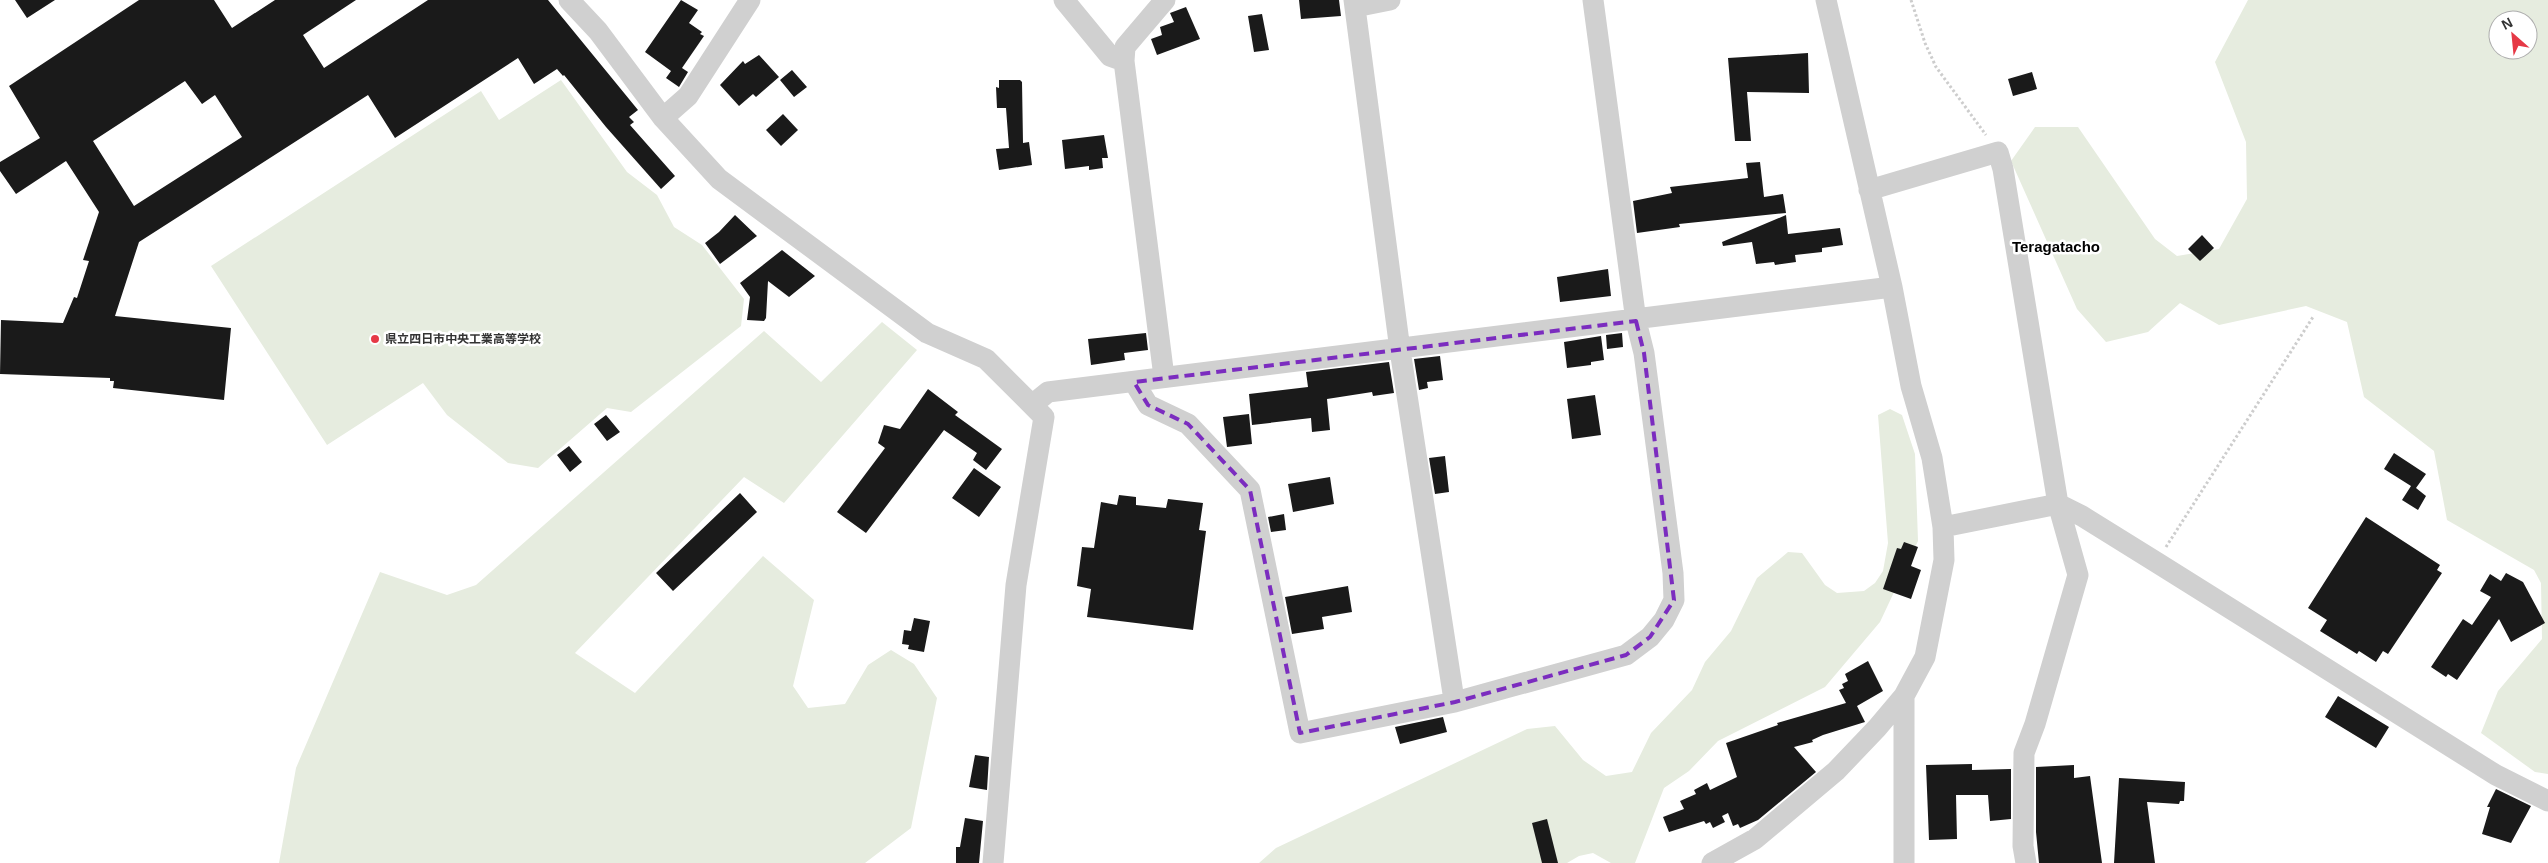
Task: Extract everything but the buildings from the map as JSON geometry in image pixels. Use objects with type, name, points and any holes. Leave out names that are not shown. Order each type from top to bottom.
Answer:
[{"type":"street","points":[[569,0],[598,30],[663,118],[719,179],[927,332],[986,359],[1044,417],[1016,585],[993,863]]},
{"type":"street","points":[[663,118],[688,96],[750,0]]},
{"type":"street","points":[[1064,0],[1110,56],[1124,62]]},
{"type":"street","points":[[1164,377],[1124,62],[1125,47],[1165,0]]},
{"type":"street","points":[[1390,0],[1354,4],[1400,350],[1454,700]]},
{"type":"street","points":[[1134,382],[1148,405],[1188,424],[1250,490],[1300,733],[1454,700],[1455,702],[1626,655],[1650,637],[1664,620],[1674,600],[1673,573],[1644,353],[1636,321],[1593,0]]},
{"type":"street","points":[[1712,863],[1755,839],[1836,771],[1878,728],[1904,696],[1925,656],[1944,560],[1943,527],[1932,458],[1911,386],[1892,287],[1826,0]]},
{"type":"street","points":[[1869,190],[1998,152],[2003,169],[2058,504],[2078,575],[2036,724],[2024,754],[2024,846],[2026,863]]},
{"type":"street","points":[[1032,405],[1048,392],[1636,321],[1892,287]]},
{"type":"street","points":[[1943,527],[2058,504],[2082,516],[2496,775],[2548,801]]},
{"type":"street","points":[[1904,696],[1904,863]]},
{"type":"path","points":[[1911,0],[1925,43],[1936,67],[1998,152]]},
{"type":"path","points":[[2156,562],[2313,318]]},
{"type":"highlighted area","points":[[1636,321],[1644,353],[1674,600],[1650,637],[1626,655],[1455,702],[1300,733],[1250,490],[1188,424],[1148,405],[1134,382]]},
{"type":"shaded area","points":[[2248,0],[2548,0],[2548,774],[2535,772],[2481,733],[2498,691],[2542,639],[2541,583],[2534,570],[2447,520],[2434,451],[2364,397],[2347,322],[2306,306],[2219,325],[2180,303],[2148,332],[2106,342],[2077,309],[2011,161],[2035,127],[2078,127],[2155,239],[2177,256],[2219,249],[2247,199],[2246,142],[2215,62]]},
{"type":"shaded area","points":[[561,80],[627,172],[657,195],[674,227],[702,245],[744,299],[741,326],[631,412],[607,408],[538,468],[508,463],[447,415],[423,383],[327,445],[211,266],[481,91],[499,120]]},
{"type":"shaded area","points":[[882,322],[917,350],[784,503],[744,477],[575,653],[635,693],[763,556],[814,600],[793,686],[808,708],[845,704],[868,665],[891,650],[914,664],[937,698],[911,828],[865,863],[279,863],[296,768],[380,572],[447,595],[476,585],[764,331],[821,382]]},
{"type":"shaded area","points":[[1890,409],[1902,415],[1915,454],[1918,541],[1880,622],[1825,687],[1718,741],[1689,771],[1664,788],[1635,863],[1611,863],[1593,853],[1579,856],[1567,863],[1259,863],[1276,848],[1527,729],[1555,726],[1583,760],[1606,776],[1632,772],[1651,733],[1692,690],[1705,662],[1731,631],[1757,578],[1788,552],[1802,553],[1825,585],[1837,593],[1864,591],[1875,583],[1883,571],[1888,543],[1878,415]]},
{"type":"place","name":"県立四日市中央工業高等学校","points":[[375,339]]},
{"type":"district","name":"Teragatacho","points":[[2056,247]]}]
